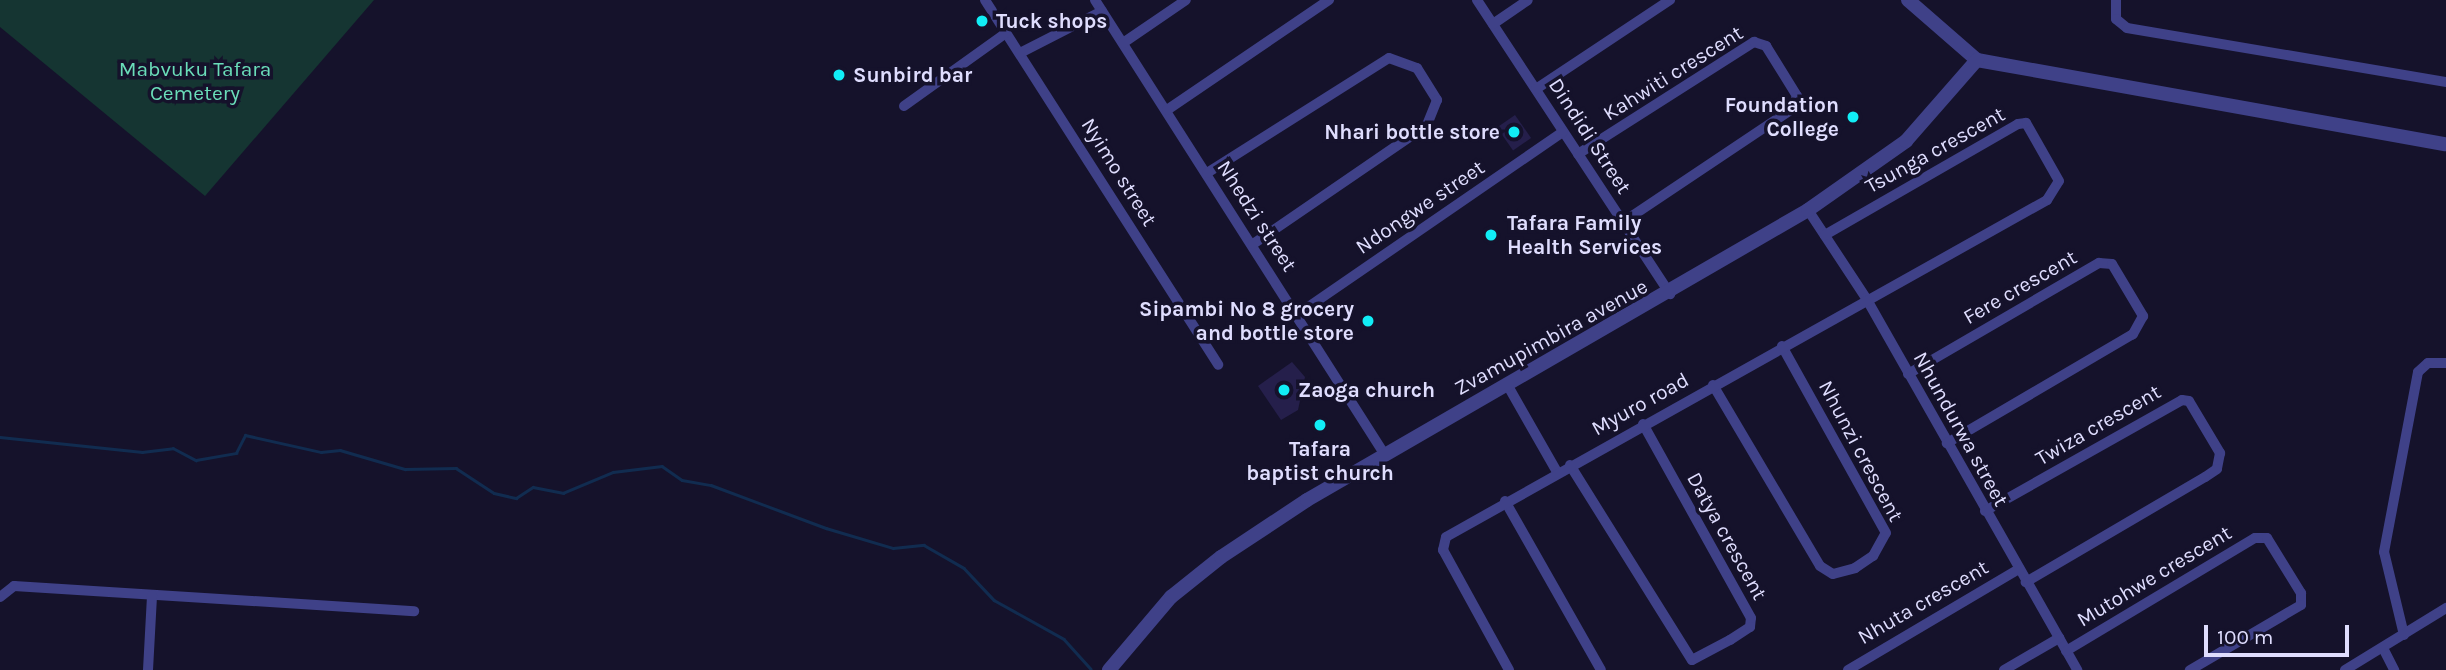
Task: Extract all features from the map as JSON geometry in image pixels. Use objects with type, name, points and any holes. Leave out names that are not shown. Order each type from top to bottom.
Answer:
[{"type":"street","name":"Nyimo street","points":[[985,0],[1218,365]]},
{"type":"street","name":"Nhedzi street","points":[[1095,0],[1298,314],[1385,455]]},
{"type":"street","points":[[1123,43],[1186,0]]},
{"type":"street","points":[[1167,110],[1329,0]]},
{"type":"street","name":"Dindidi Street","points":[[1477,0],[1671,294]]},
{"type":"street","points":[[1493,24],[1528,0]]},
{"type":"street","points":[[1536,89],[1670,0]]},
{"type":"street","points":[[1908,0],[1977,60],[2446,144]]},
{"type":"street","points":[[2116,0],[2116,19],[2127,28],[2446,82]]},
{"type":"street","points":[[1020,53],[1102,10]]},
{"type":"street","points":[[904,106],[1006,33]]},
{"type":"street","name":"Kahwiti crescent","points":[[1578,154],[1754,42],[1766,46],[1797,96],[1792,109],[1623,222]]},
{"type":"street","points":[[1207,173],[1389,58],[1417,68],[1437,100],[1427,125],[1253,244]]},
{"type":"street","name":"Zvamupimbira avenue","points":[[1109,670],[1163,605],[1221,557],[1385,455],[1671,294],[1808,210],[1906,141],[1977,60]]},
{"type":"street","name":"Tsunga crescent","points":[[1825,234],[2026,123],[2059,181],[2054,196],[1866,298]]},
{"type":"street","name":"Ndongwe street","points":[[1298,314],[1563,132]]},
{"type":"street","name":"Nhundurwa street","points":[[1808,210],[1866,298],[2077,670]]},
{"type":"street","name":"Fere crescent","points":[[1909,374],[2099,263],[2112,264],[2143,316],[2133,334],[1947,443]]},
{"type":"street","name":"Myuro road","points":[[1509,670],[1443,550],[1446,537],[1505,501],[1866,298]]},
{"type":"street","name":"Nhunzi crescent","points":[[1713,385],[1820,566],[1833,574],[1855,568],[1873,556],[1886,533],[1782,346]]},
{"type":"street","points":[[2404,635],[2384,552],[2418,372],[2428,363],[2446,363]]},
{"type":"street","points":[[1508,386],[1557,472]]},
{"type":"street","name":"Twiza crescent","points":[[1985,511],[2182,400],[2189,401],[2220,453],[2217,468],[2205,477],[2026,582]]},
{"type":"street","name":"Datya crescent","points":[[1570,465],[1692,660],[1730,640],[1750,627],[1751,618],[1643,424]]},
{"type":"street","points":[[1505,501],[1601,670]]},
{"type":"street","name":"Mutohwe crescent","points":[[2067,651],[2255,538],[2267,538],[2301,593],[2301,605],[2190,670]]},
{"type":"street","name":"Nhuta crescent","points":[[1848,670],[2019,569]]},
{"type":"street","points":[[0,597],[14,586],[414,611]]},
{"type":"street","points":[[148,670],[152,594]]},
{"type":"street","points":[[2345,670],[2446,608]]},
{"type":"street","points":[[2004,670],[2060,638]]},
{"type":"street","points":[[2383,648],[2395,670]]},
{"type":"green space","name":"Mabvuku Tafara Cemetery","points":[[0,0],[374,0],[205,196],[0,27]]},
{"type":"building","name":"Nhari bottle store","points":[[1515,115],[1531,138],[1513,151],[1497,128]]},
{"type":"building","name":"Zaoga church","points":[[1292,362],[1305,377],[1298,410],[1281,420],[1258,386]]},
{"type":"waterway","points":[[0,437],[142,452],[173,448],[196,460],[236,453],[245,435],[321,452],[340,450],[405,469],[456,468],[494,493],[516,498],[533,487],[563,493],[613,472],[662,466],[682,480],[711,485],[826,528],[893,548],[924,545],[964,568],[994,600],[1064,639],[1091,669]]},
{"type":"place","name":"Tuck shops","points":[[982,21]]},
{"type":"place","name":"Sunbird bar","points":[[839,75]]},
{"type":"place","name":"Foundation College","points":[[1853,117]]},
{"type":"place","name":"Nhari bottle store","points":[[1514,132]]},
{"type":"place","name":"Tafara Family Health Services","points":[[1491,235]]},
{"type":"place","name":"Sipambi No 8 grocery and bottle store","points":[[1368,321]]},
{"type":"place","name":"Zaoga church","points":[[1284,390]]},
{"type":"place","name":"Tafara baptist church","points":[[1320,425]]}]
